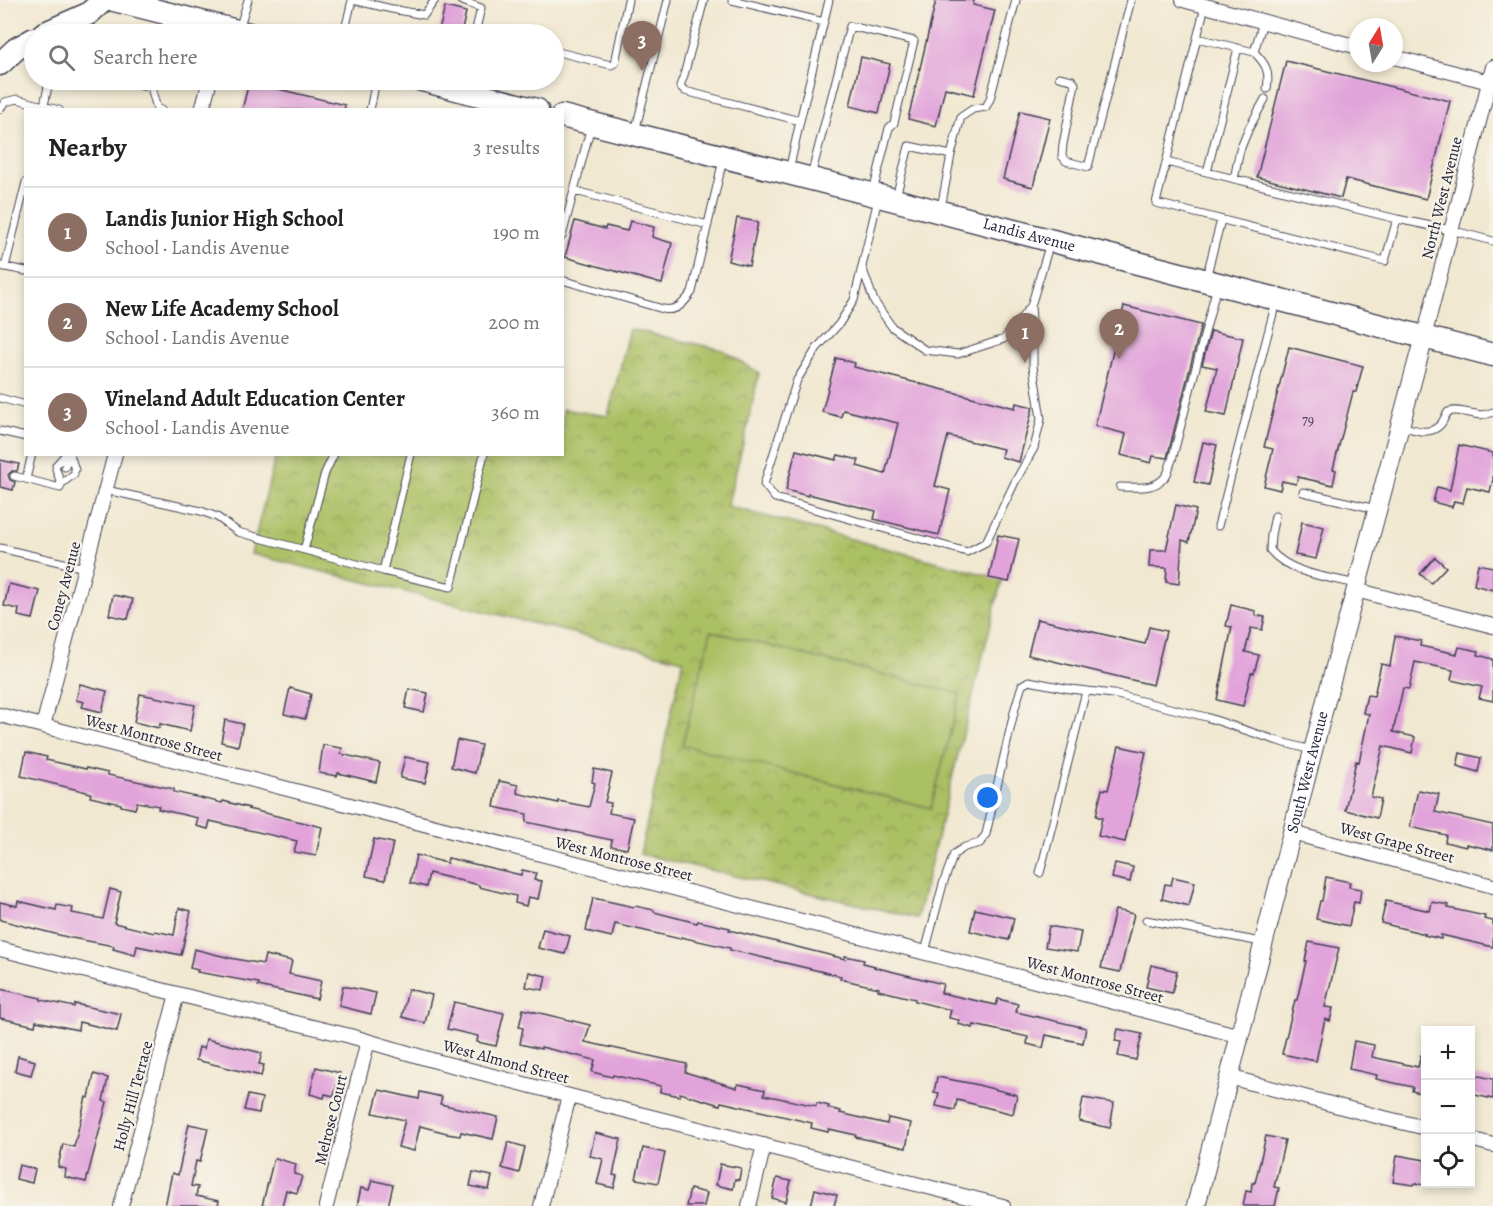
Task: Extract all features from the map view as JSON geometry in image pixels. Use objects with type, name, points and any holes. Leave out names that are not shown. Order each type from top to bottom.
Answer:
[{"type":"main road","points":[[66,24],[88,14],[104,0]]},
{"type":"main road","points":[[114,0],[167,24]]},
{"type":"main road","points":[[0,64],[24,45]]},
{"type":"main road","points":[[477,90],[531,108]]},
{"type":"main road","name":"Landis Avenue","points":[[564,117],[1493,355]]},
{"type":"street","points":[[1183,0],[1349,45]]},
{"type":"street","points":[[1403,59],[1491,83]]},
{"type":"street","name":"North West Avenue","points":[[1424,337],[1491,83],[1493,67]]},
{"type":"street","points":[[203,108],[207,90]]},
{"type":"street","name":"South West Avenue","points":[[1196,1206],[1313,751],[1424,337]]},
{"type":"street","name":"Coney Avenue","points":[[43,726],[114,456]]},
{"type":"street","points":[[1357,587],[1493,626]]},
{"type":"street","name":"West Montrose Street","points":[[0,715],[1240,1036]]},
{"type":"street","name":"West Grape Street","points":[[1292,833],[1493,886]]},
{"type":"street","name":"West Almond Street","points":[[0,949],[368,1041],[569,1096],[1003,1206]]},
{"type":"street","name":"Holly Hill Terrace","points":[[121,1206],[177,994]]},
{"type":"street","name":"Melrose Court","points":[[326,1206],[368,1041]]},
{"type":"street","points":[[1229,1077],[1421,1127]]},
{"type":"street","points":[[541,1206],[569,1096]]},
{"type":"street","points":[[1475,1140],[1493,1145]]},
{"type":"street","points":[[749,1206],[764,1145]]},
{"type":"lane","points":[[237,24],[248,0]]},
{"type":"lane","points":[[347,24],[353,0],[424,15],[435,0]]},
{"type":"lane","points":[[460,0],[481,8],[477,24]]},
{"type":"lane","points":[[564,53],[615,63],[628,0]]},
{"type":"lane","points":[[634,135],[668,0]]},
{"type":"lane","points":[[704,0],[680,86],[685,91],[800,121]]},
{"type":"lane","points":[[732,0],[824,22]]},
{"type":"lane","points":[[799,176],[800,121],[829,0]]},
{"type":"lane","points":[[940,212],[961,117],[973,109],[986,107],[990,99],[1016,0]]},
{"type":"lane","points":[[1059,77],[1072,80],[1075,84],[1062,156],[1066,161],[1089,167],[1131,0]]},
{"type":"lane","points":[[1205,6],[1156,203],[1385,261],[1397,219]]},
{"type":"lane","points":[[1254,52],[1263,22]]},
{"type":"lane","points":[[799,176],[850,26],[914,41],[894,123],[889,128],[882,197],[854,300],[796,380],[764,484],[775,498],[967,552],[986,542],[1034,448],[1041,419],[1033,366],[1031,306],[1050,241]]},
{"type":"lane","points":[[1197,38],[1254,52],[1264,63],[1269,78],[1267,88]]},
{"type":"lane","points":[[1207,172],[1238,48]]},
{"type":"lane","points":[[0,109],[5,102],[17,99],[44,108],[48,90]]},
{"type":"lane","points":[[154,90],[159,108]]},
{"type":"lane","points":[[370,108],[374,90]]},
{"type":"lane","points":[[1234,179],[1240,150],[1265,99]]},
{"type":"lane","points":[[564,228],[591,124]]},
{"type":"lane","points":[[882,197],[909,146],[951,155]]},
{"type":"lane","points":[[564,281],[671,310],[685,301],[692,292],[724,157]]},
{"type":"lane","points":[[1166,162],[1493,241]]},
{"type":"lane","points":[[24,189],[3,266],[24,271]]},
{"type":"lane","points":[[574,191],[708,225]]},
{"type":"lane","points":[[1120,487],[1145,488],[1159,483],[1167,474],[1212,283],[1221,220]]},
{"type":"lane","points":[[862,267],[873,301],[891,327],[925,350],[958,354],[1004,339],[1031,306]]},
{"type":"lane","points":[[1218,526],[1276,299]]},
{"type":"lane","points":[[0,399],[24,405]]},
{"type":"lane","points":[[1400,426],[1422,432],[1430,431],[1440,426],[1448,412],[1456,410],[1482,416],[1493,412]]},
{"type":"lane","points":[[0,431],[24,437]]},
{"type":"lane","points":[[26,479],[32,456]]},
{"type":"lane","points":[[61,484],[60,468],[67,456]]},
{"type":"lane","points":[[14,476],[60,488],[61,484],[74,472],[69,456]]},
{"type":"lane","points":[[304,550],[325,473],[333,456]]},
{"type":"lane","points":[[383,571],[411,456]]},
{"type":"lane","points":[[106,490],[201,511],[217,517],[238,532],[452,587],[484,456]]},
{"type":"lane","points":[[1303,492],[1377,509]]},
{"type":"lane","points":[[1275,516],[1270,550],[1277,558],[1308,572],[1357,587]]},
{"type":"lane","points":[[0,548],[86,568]]},
{"type":"lane","points":[[925,953],[943,884],[954,854],[965,847],[980,843],[986,834],[1015,708],[1022,685],[1029,681],[1113,694],[1206,717],[1313,751]]},
{"type":"lane","points":[[1040,873],[1086,691]]},
{"type":"lane","points":[[1146,920],[1264,943]]},
{"type":"green space","points":[[630,329],[723,350],[759,373],[727,506],[1002,579],[917,918],[640,854],[683,660],[251,554],[276,456],[564,456],[564,409],[608,416]]},
{"type":"green space","points":[[711,631],[960,694],[931,808],[682,745]]},
{"type":"building","points":[[936,0],[974,0],[973,5],[995,10],[974,95],[945,88],[936,126],[908,119]]},
{"type":"building","points":[[445,7],[466,12],[463,24],[441,24]]},
{"type":"building","points":[[861,57],[890,64],[879,113],[850,106]]},
{"type":"building","points":[[1286,61],[1450,101],[1426,199],[1346,179],[1341,198],[1257,177]]},
{"type":"building","points":[[247,90],[282,90],[345,105],[344,108],[242,108]]},
{"type":"building","points":[[1020,111],[1050,118],[1033,187],[1003,179]]},
{"type":"building","points":[[737,218],[758,222],[749,266],[728,261]]},
{"type":"building","points":[[575,221],[605,229],[606,226],[627,231],[630,221],[654,227],[652,237],[672,243],[662,284],[565,257]]},
{"type":"building","points":[[1124,306],[1201,325],[1167,458],[1153,456],[1151,463],[1121,455],[1126,434],[1095,426]]},
{"type":"building","points":[[1211,331],[1243,338],[1226,416],[1206,412],[1217,368],[1202,365]]},
{"type":"building","points":[[1289,347],[1363,366],[1356,392],[1353,392],[1333,469],[1336,470],[1333,485],[1298,477],[1296,484],[1282,481],[1280,490],[1264,486],[1273,449],[1264,447]]},
{"type":"building","points":[[836,358],[855,363],[854,367],[1015,408],[1016,403],[1033,407],[1019,462],[1001,457],[1003,449],[948,436],[935,486],[950,490],[939,535],[874,519],[876,511],[786,490],[796,450],[836,460],[838,455],[859,460],[857,466],[885,474],[898,423],[843,410],[841,417],[822,412]]},
{"type":"building","points":[[1203,442],[1217,445],[1208,485],[1194,482]]},
{"type":"building","points":[[1459,445],[1493,453],[1493,479],[1490,492],[1467,487],[1463,503],[1454,501],[1452,507],[1433,502],[1437,487],[1450,490]]},
{"type":"building","points":[[0,460],[19,464],[17,471],[12,471],[8,475],[10,480],[15,482],[13,490],[0,487]]},
{"type":"building","points":[[1176,505],[1196,510],[1189,542],[1182,540],[1179,584],[1166,582],[1167,568],[1149,567],[1150,550],[1166,550]]},
{"type":"building","points":[[1302,522],[1324,527],[1316,559],[1295,555]]},
{"type":"building","points":[[998,535],[1019,539],[1009,582],[989,578]]},
{"type":"building","points":[[1435,557],[1446,567],[1431,583],[1420,574]]},
{"type":"building","points":[[1478,564],[1493,567],[1493,590],[1474,585]]},
{"type":"building","points":[[9,584],[40,591],[33,619],[18,616],[19,609],[4,606]]},
{"type":"building","points":[[113,595],[133,599],[128,619],[109,615]]},
{"type":"building","points":[[1231,605],[1256,611],[1255,615],[1265,617],[1262,630],[1251,628],[1245,652],[1259,655],[1254,673],[1251,673],[1243,706],[1217,700],[1232,627],[1226,626]]},
{"type":"building","points":[[1037,619],[1145,644],[1149,627],[1166,631],[1153,685],[1028,655]]},
{"type":"building","points":[[1395,636],[1421,641],[1420,646],[1457,654],[1459,647],[1479,651],[1478,655],[1493,659],[1493,701],[1479,698],[1482,687],[1451,680],[1453,670],[1415,662],[1409,689],[1403,688],[1393,732],[1415,737],[1412,753],[1383,746],[1371,797],[1381,799],[1377,818],[1345,810],[1356,761],[1359,762],[1369,714],[1363,713],[1367,695],[1374,696],[1381,664],[1390,666]]},
{"type":"building","points":[[80,684],[107,691],[102,712],[82,707],[84,702],[76,700]]},
{"type":"building","points":[[290,688],[311,694],[305,719],[284,714]]},
{"type":"building","points":[[409,689],[428,693],[424,712],[405,708]]},
{"type":"building","points":[[140,694],[195,705],[190,731],[160,724],[159,728],[134,722]]},
{"type":"building","points":[[225,720],[243,724],[238,746],[221,742]]},
{"type":"building","points":[[457,740],[481,745],[475,773],[451,767]]},
{"type":"building","points":[[323,745],[342,748],[341,754],[380,763],[376,782],[338,773],[337,776],[319,773]]},
{"type":"building","points":[[1119,746],[1146,752],[1125,842],[1098,836],[1102,818],[1096,816],[1102,789],[1108,790]]},
{"type":"building","points":[[26,752],[47,757],[46,760],[174,789],[174,792],[222,803],[223,801],[322,827],[316,856],[294,852],[297,841],[210,821],[208,829],[196,826],[198,818],[158,809],[159,806],[137,802],[135,809],[121,806],[121,804],[90,797],[91,793],[21,776]]},
{"type":"building","points":[[1460,753],[1481,758],[1478,772],[1457,766]]},
{"type":"building","points":[[405,757],[430,762],[425,783],[400,778]]},
{"type":"building","points":[[594,769],[612,773],[605,802],[611,803],[609,813],[634,818],[627,849],[611,846],[612,840],[526,822],[527,814],[494,807],[499,781],[518,785],[517,793],[558,803],[558,801],[589,807],[595,783],[592,782]]},
{"type":"building","points":[[1418,790],[1439,794],[1435,812],[1493,825],[1493,850],[1445,842],[1446,835],[1410,827]]},
{"type":"building","points":[[374,839],[393,843],[385,880],[366,876]]},
{"type":"building","points":[[416,855],[447,863],[448,858],[521,875],[522,870],[536,873],[534,880],[542,881],[538,899],[528,897],[526,906],[515,903],[516,896],[429,873],[426,887],[410,883]]},
{"type":"building","points":[[1115,863],[1133,867],[1130,882],[1112,878]]},
{"type":"building","points":[[1173,877],[1195,882],[1189,906],[1162,899],[1165,884],[1171,885]]},
{"type":"building","points":[[1326,877],[1350,882],[1349,887],[1361,889],[1359,903],[1354,902],[1349,926],[1316,919]]},
{"type":"building","points":[[110,889],[121,892],[114,923],[154,933],[155,931],[174,935],[179,908],[191,911],[181,955],[137,946],[135,955],[113,949],[114,946],[0,920],[0,902],[17,906],[18,901],[56,910],[57,905],[73,908],[72,913],[103,919]]},
{"type":"building","points":[[593,898],[654,910],[654,912],[697,923],[698,921],[730,928],[729,930],[845,959],[845,956],[864,960],[863,963],[874,967],[943,984],[941,993],[996,1005],[998,999],[1018,1004],[1016,1012],[1086,1028],[1083,1043],[1046,1035],[1043,1048],[1027,1044],[1028,1037],[974,1025],[973,1028],[958,1024],[959,1020],[949,1018],[951,1010],[878,990],[879,988],[840,979],[841,976],[730,950],[730,948],[615,924],[612,937],[586,931]]},
{"type":"building","points":[[1386,901],[1430,911],[1432,902],[1485,916],[1484,919],[1493,921],[1493,947],[1441,935],[1441,939],[1381,923]]},
{"type":"building","points":[[975,909],[1014,918],[1009,940],[970,931]]},
{"type":"building","points":[[1115,910],[1134,914],[1120,972],[1101,968]]},
{"type":"building","points":[[1049,926],[1081,932],[1077,952],[1045,947]]},
{"type":"building","points":[[543,929],[570,936],[565,954],[538,948]]},
{"type":"building","points":[[1309,942],[1339,948],[1325,1007],[1333,1008],[1330,1021],[1325,1019],[1316,1061],[1282,1054],[1295,1000],[1297,1000]]},
{"type":"building","points":[[194,949],[263,964],[265,955],[292,961],[289,974],[321,981],[317,999],[258,986],[259,983],[197,972],[198,970],[190,968]]},
{"type":"building","points":[[1151,965],[1177,971],[1172,993],[1146,987]]},
{"type":"building","points":[[529,972],[546,976],[543,990],[526,987]]},
{"type":"building","points":[[343,986],[376,993],[371,1014],[339,1006]]},
{"type":"building","points":[[0,989],[74,1007],[75,1004],[121,1014],[117,1031],[79,1022],[78,1030],[36,1021],[35,1026],[0,1018]]},
{"type":"building","points":[[408,989],[432,995],[425,1023],[402,1017]]},
{"type":"building","points":[[454,1002],[504,1013],[496,1046],[477,1042],[478,1036],[447,1029]]},
{"type":"building","points":[[523,1009],[590,1025],[585,1042],[687,1064],[685,1072],[737,1088],[738,1084],[765,1090],[764,1095],[816,1106],[817,1103],[841,1111],[840,1113],[887,1124],[888,1118],[911,1123],[906,1148],[829,1129],[828,1132],[811,1128],[812,1123],[721,1102],[720,1105],[680,1093],[680,1096],[660,1092],[661,1086],[592,1072],[595,1060],[520,1044],[523,1028],[519,1027]]},
{"type":"building","points":[[1118,1029],[1142,1034],[1136,1060],[1118,1056],[1121,1042],[1115,1041]]},
{"type":"building","points":[[206,1039],[262,1053],[259,1064],[264,1065],[261,1076],[196,1060],[199,1047],[204,1049]]},
{"type":"building","points":[[1354,1041],[1374,1045],[1372,1057],[1418,1067],[1421,1055],[1421,1093],[1412,1091],[1413,1087],[1376,1079],[1377,1075],[1349,1069]]},
{"type":"building","points":[[18,1056],[35,1061],[31,1075],[15,1071]]},
{"type":"building","points":[[316,1067],[340,1073],[334,1096],[325,1094],[324,1098],[310,1094]]},
{"type":"building","points":[[94,1074],[108,1078],[103,1101],[107,1102],[86,1182],[65,1177],[66,1169],[58,1167],[63,1144],[74,1147]]},
{"type":"building","points":[[1475,1075],[1493,1079],[1493,1099],[1475,1095]]},
{"type":"building","points":[[937,1077],[1017,1095],[1013,1114],[957,1100],[955,1110],[936,1106],[939,1093],[934,1092]]},
{"type":"building","points":[[379,1090],[419,1099],[420,1092],[442,1097],[440,1104],[498,1117],[493,1139],[461,1132],[460,1136],[447,1134],[420,1126],[414,1151],[398,1147],[405,1120],[373,1113]]},
{"type":"building","points":[[248,1095],[262,1098],[259,1113],[244,1110]]},
{"type":"building","points":[[1083,1098],[1114,1103],[1110,1128],[1079,1121]]},
{"type":"building","points":[[189,1124],[208,1128],[200,1162],[196,1161],[191,1186],[198,1187],[196,1196],[219,1201],[218,1206],[165,1206],[172,1173],[178,1175]]},
{"type":"building","points":[[595,1133],[621,1139],[613,1175],[617,1176],[614,1188],[597,1184],[603,1159],[590,1156]]},
{"type":"building","points":[[1266,1136],[1285,1140],[1274,1187],[1279,1188],[1275,1206],[1243,1206],[1246,1191],[1251,1192],[1252,1183],[1255,1183]]},
{"type":"building","points":[[508,1142],[525,1147],[519,1173],[502,1168]]},
{"type":"building","points":[[643,1148],[665,1153],[658,1183],[636,1179]]},
{"type":"building","points":[[1397,1155],[1421,1159],[1421,1184],[1393,1182]]},
{"type":"building","points":[[274,1158],[296,1164],[294,1174],[302,1176],[297,1193],[286,1190],[282,1206],[262,1206]]},
{"type":"building","points":[[720,1164],[741,1168],[739,1180],[735,1179],[733,1189],[716,1185]]},
{"type":"building","points":[[19,1165],[35,1169],[32,1183],[16,1179]]},
{"type":"building","points":[[473,1172],[492,1176],[489,1190],[470,1186]]},
{"type":"building","points":[[777,1178],[791,1181],[786,1202],[772,1198]]},
{"type":"building","points":[[372,1180],[393,1185],[388,1206],[357,1206],[361,1188],[369,1190]]},
{"type":"building","points":[[690,1189],[707,1193],[704,1206],[686,1206]]},
{"type":"building","points":[[815,1189],[837,1195],[834,1206],[811,1206]]},
{"type":"place","name":"Vineland Adult Education Center","points":[[642,71]]},
{"type":"place","name":"New Life Academy School","points":[[1119,359]]},
{"type":"place","name":"Landis Junior High School","points":[[1025,363]]}]
